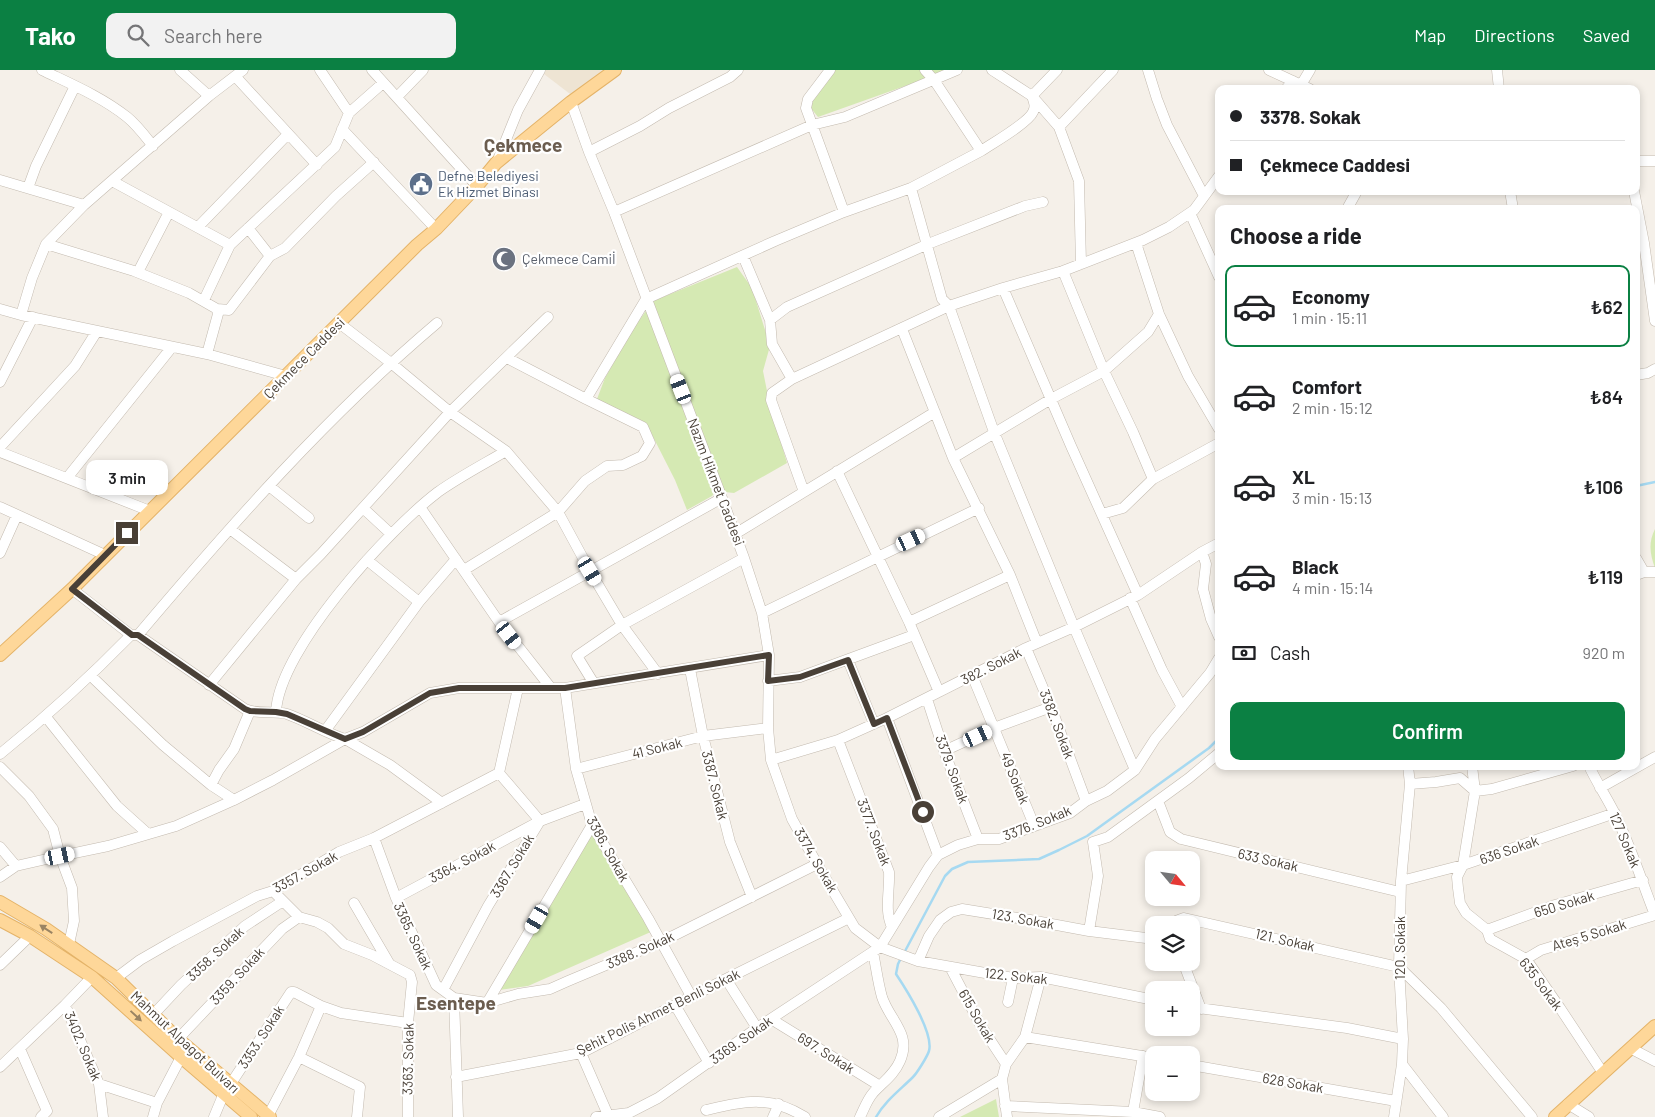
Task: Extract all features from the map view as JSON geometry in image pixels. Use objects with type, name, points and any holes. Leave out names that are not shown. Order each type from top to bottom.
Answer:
[{"type":"main road","name":"Çekmece Caddesi","points":[[2,650],[72,589],[417,245],[436,229],[478,186],[496,163],[571,102],[616,70]]},
{"type":"main road","points":[[0,902],[69,944],[100,979]]},
{"type":"main road","points":[[0,920],[30,936],[112,988],[116,978]]},
{"type":"main road","name":"Mahmut Alpagot Bulvarı","points":[[100,979],[116,978],[227,1089],[251,1117]]},
{"type":"main road","name":"Mahmut Alpagot Bulvarı","points":[[100,979],[181,1057],[269,1116]]},
{"type":"main road","points":[[1555,1117],[1655,1026]]},
{"type":"street","points":[[42,70],[108,104],[129,119],[153,146]]},
{"type":"street","points":[[180,70],[209,96]]},
{"type":"street","points":[[320,70],[349,114]]},
{"type":"street","points":[[372,70],[478,186]]},
{"type":"street","points":[[397,96],[423,70]]},
{"type":"street","points":[[496,163],[518,110],[539,70]]},
{"type":"street","points":[[589,152],[730,77],[738,70]]},
{"type":"street","points":[[830,70],[808,99],[806,108],[844,212]]},
{"type":"street","points":[[925,70],[934,80],[981,151]]},
{"type":"street","points":[[614,212],[812,125],[845,117],[957,70]]},
{"type":"street","points":[[992,70],[1032,96],[1059,127],[1079,181],[1081,264]]},
{"type":"street","points":[[1032,96],[1057,70]]},
{"type":"street","points":[[1059,127],[1113,70]]},
{"type":"street","points":[[1148,70],[1156,99],[1167,125],[1204,196]]},
{"type":"street","points":[[1269,70],[1295,85]]},
{"type":"street","points":[[1298,85],[1310,70]]},
{"type":"street","points":[[1497,70],[1499,85]]},
{"type":"street","points":[[21,315],[32,278],[46,244],[84,205],[209,96],[239,73],[288,134],[317,165]]},
{"type":"street","points":[[204,300],[230,245],[335,147],[349,114],[382,83]]},
{"type":"street","points":[[28,188],[36,166],[75,86]]},
{"type":"street","points":[[586,400],[646,299],[844,212],[911,188],[981,151],[1029,118],[1035,104],[1032,96]]},
{"type":"street","name":"Nazım Hikmet Caddesi","points":[[571,102],[722,498],[762,613],[769,655],[768,728],[771,760]]},
{"type":"street","points":[[342,129],[436,229]]},
{"type":"street","points":[[198,227],[288,134]]},
{"type":"street","points":[[1640,161],[1655,161]]},
{"type":"street","points":[[46,244],[138,272],[204,300],[217,309],[229,310],[270,256],[285,248],[336,196],[374,162]]},
{"type":"street","points":[[0,180],[84,205]]},
{"type":"street","points":[[112,181],[230,245]]},
{"type":"street","points":[[804,492],[771,400],[772,393],[792,379],[949,306],[1081,264],[1169,227],[1194,210],[1215,181]]},
{"type":"street","points":[[911,188],[942,299],[949,306],[994,432],[1074,627],[1136,770]]},
{"type":"street","points":[[770,320],[787,307],[928,244],[1025,206],[1044,202]]},
{"type":"street","points":[[138,272],[169,212]]},
{"type":"street","points":[[1190,213],[1215,268]]},
{"type":"street","points":[[1640,222],[1655,321]]},
{"type":"street","points":[[248,228],[270,256]]},
{"type":"street","points":[[1136,242],[1159,314],[1188,376],[1215,421]]},
{"type":"street","points":[[743,256],[770,320],[772,344],[792,379]]},
{"type":"street","points":[[1063,270],[1104,371],[1153,479]]},
{"type":"street","points":[[1003,288],[1102,514],[1162,670],[1182,707]]},
{"type":"street","points":[[0,309],[207,354],[286,376]]},
{"type":"street","points":[[207,354],[218,314],[217,309]]},
{"type":"street","points":[[953,458],[1050,399],[1104,371],[1148,332],[1159,314]]},
{"type":"street","points":[[0,382],[32,317]]},
{"type":"street","points":[[209,685],[296,579],[450,412],[548,317]]},
{"type":"street","points":[[339,323],[450,412],[506,451],[558,512],[622,625],[658,674]]},
{"type":"street","points":[[0,754],[46,717],[69,693],[91,676],[135,635],[334,416],[437,323]]},
{"type":"street","points":[[902,329],[953,458],[1010,575],[1038,643]]},
{"type":"street","points":[[0,447],[75,366],[97,331]]},
{"type":"street","points":[[67,478],[172,347]]},
{"type":"street","points":[[464,570],[558,512],[585,480],[607,466],[623,465],[642,456],[650,443],[643,427],[586,400],[507,358]]},
{"type":"street","points":[[1640,374],[1648,373],[1655,368]]},
{"type":"street","points":[[735,534],[935,412]]},
{"type":"street","points":[[1102,514],[1124,508],[1153,479],[1215,445]]},
{"type":"street","points":[[276,712],[277,699],[291,666],[313,627],[367,560],[420,506],[439,491],[506,451]]},
{"type":"street","points":[[0,452],[150,511]]},
{"type":"street","points":[[837,471],[909,622],[939,692]]},
{"type":"street","points":[[269,486],[310,518]]},
{"type":"street","points":[[499,622],[722,498]]},
{"type":"street","points":[[420,506],[499,622],[551,688]]},
{"type":"street","points":[[0,507],[105,555]]},
{"type":"street","points":[[363,508],[391,534]]},
{"type":"street","points":[[762,613],[978,508]]},
{"type":"street","points":[[0,553],[17,515]]},
{"type":"street","points":[[230,529],[296,579]]},
{"type":"street","name":"382. Sokak","points":[[771,760],[838,740],[927,699],[1026,648],[1074,627],[1134,597],[1215,545]]},
{"type":"street","points":[[1202,552],[1206,564],[1203,589],[1215,628]]},
{"type":"street","points":[[593,682],[577,656],[622,625],[744,558]]},
{"type":"street","points":[[325,731],[419,602],[456,559]]},
{"type":"street","points":[[367,560],[419,602]]},
{"type":"street","points":[[1640,574],[1655,572]]},
{"type":"street","points":[[909,622],[1010,575]]},
{"type":"street","points":[[72,589],[135,635],[250,711],[287,714],[345,739],[390,765],[442,803]]},
{"type":"street","points":[[768,681],[800,677],[914,635]]},
{"type":"street","name":"3382. Sokak","points":[[1026,648],[1051,707],[1086,800]]},
{"type":"street","points":[[0,878],[16,866],[108,846],[176,826],[273,780],[345,739],[363,732],[430,693],[459,688],[565,688],[769,655]]},
{"type":"street","points":[[848,660],[874,724]]},
{"type":"street","points":[[1136,770],[1155,740],[1215,665]]},
{"type":"street","name":"3387. Sokak","points":[[690,669],[730,842],[752,897]]},
{"type":"street","name":"49 Sokak","points":[[972,675],[1034,826]]},
{"type":"street","points":[[91,676],[163,745],[211,785],[234,800]]},
{"type":"street","points":[[499,773],[518,688]]},
{"type":"street","name":"3386. Sokak","points":[[565,688],[576,769],[592,825],[691,996]]},
{"type":"street","name":"3379. Sokak","points":[[927,699],[944,751],[978,839]]},
{"type":"street","points":[[944,751],[994,728],[1051,707]]},
{"type":"street","points":[[211,785],[234,749],[250,711]]},
{"type":"street","points":[[46,717],[117,806],[147,833]]},
{"type":"street","points":[[887,718],[938,856]]},
{"type":"street","name":"41 Sokak","points":[[576,769],[704,736],[768,728]]},
{"type":"street","name":"3377. Sokak","points":[[838,740],[889,872],[888,918],[892,927]]},
{"type":"street","points":[[1090,931],[1098,876],[1093,842],[1108,837],[1190,778],[1215,756]]},
{"type":"street","points":[[1640,765],[1655,757]]},
{"type":"street","name":"3374. Sokak","points":[[771,760],[792,819],[817,864],[855,928],[877,950]]},
{"type":"street","points":[[0,767],[29,796],[53,829],[60,856],[72,888],[74,921],[69,944]]},
{"type":"street","name":"3376. Sokak","points":[[877,950],[938,856],[958,845],[978,839],[999,838],[1070,812],[1086,800],[1107,791],[1136,770]]},
{"type":"street","name":"120. Sokak","points":[[1394,1117],[1402,1064],[1403,1039],[1399,967],[1400,880],[1410,784],[1408,770]]},
{"type":"street","name":"635 Sokak","points":[[1472,770],[1475,791],[1463,865],[1457,877],[1460,903],[1466,913],[1487,930],[1490,939],[1526,959],[1602,1073]]},
{"type":"street","points":[[1410,784],[1460,778],[1475,791],[1492,789],[1559,770]]},
{"type":"street","name":"127 Sokak","points":[[1591,770],[1615,813],[1643,880],[1655,915]]},
{"type":"street","points":[[1600,788],[1632,770]]},
{"type":"street","name":"3357. Sokak","points":[[116,978],[140,960],[173,941],[257,896],[273,891],[338,852],[374,838],[499,773]]},
{"type":"street","name":"3367. Sokak","points":[[442,990],[488,906],[540,821],[499,773]]},
{"type":"street","name":"633 Sokak","points":[[1158,801],[1170,832],[1181,839],[1400,892]]},
{"type":"street","name":"3364. Sokak","points":[[396,898],[540,821],[585,804]]},
{"type":"street","name":"636 Sokak","points":[[1400,880],[1463,865],[1615,813]]},
{"type":"street","points":[[487,1003],[592,825]]},
{"type":"street","name":"3365. Sokak","points":[[374,838],[396,898],[436,985],[454,998]]},
{"type":"street","points":[[0,847],[16,866]]},
{"type":"street","name":"3388. Sokak","points":[[454,998],[487,1003],[518,994],[550,989],[661,942],[817,864]]},
{"type":"street","name":"650 Sokak","points":[[1487,930],[1555,905],[1643,880]]},
{"type":"street","points":[[273,891],[299,917],[317,922],[328,928],[344,944],[389,963]]},
{"type":"street","name":"3358. Sokak","points":[[153,1015],[181,985],[245,926],[283,901]]},
{"type":"street","name":"3363. Sokak","points":[[354,903],[389,963],[410,975],[412,982],[408,1023],[408,1117]]},
{"type":"street","name":"123. Sokak","points":[[918,961],[929,936],[940,920],[951,912],[962,909],[1090,931],[1145,938]]},
{"type":"street","name":"Ateş 5 Sokak","points":[[1526,959],[1541,950],[1655,915]]},
{"type":"street","name":"3359. Sokak","points":[[178,1039],[282,929],[299,917]]},
{"type":"street","name":"Şehit Polis Ahmet Benli Sokak","points":[[456,1077],[581,1054],[691,996],[849,918]]},
{"type":"street","name":"121. Sokak","points":[[1200,922],[1399,967]]},
{"type":"street","points":[[0,965],[30,936]]},
{"type":"street","points":[[860,1117],[872,1094],[889,1078],[899,1063],[904,1050],[904,1040],[900,1030],[888,1012],[882,998],[877,950]]},
{"type":"street","name":"122. Sokak","points":[[877,950],[950,967],[1013,978],[1041,977],[1145,998]]},
{"type":"street","name":"3369. Sokak","points":[[596,1117],[631,1115],[757,1028],[877,950]]},
{"type":"street","name":"615 Sokak","points":[[950,967],[981,1026],[1006,1064]]},
{"type":"street","points":[[1399,967],[1441,1008],[1532,1117]]},
{"type":"street","points":[[1007,1117],[1002,1079],[1006,1064],[1025,1037],[1041,977]]},
{"type":"street","points":[[1008,1002],[1013,978]]},
{"type":"street","points":[[0,1067],[65,1005],[100,979]]},
{"type":"street","points":[[726,979],[757,1028]]},
{"type":"street","name":"3353. Sokak","points":[[214,1117],[227,1089],[291,992],[341,1013],[408,1023]]},
{"type":"street","points":[[454,998],[458,1117]]},
{"type":"street","name":"3402. Sokak","points":[[65,1005],[99,1084],[103,1117]]},
{"type":"street","points":[[675,1005],[709,1062]]},
{"type":"street","points":[[269,1116],[299,1057],[321,1006]]},
{"type":"street","points":[[1200,1009],[1347,1028],[1403,1039]]},
{"type":"street","name":"697. Sokak","points":[[771,1019],[880,1086]]},
{"type":"street","points":[[1025,1037],[1143,1056],[1133,1112]]},
{"type":"street","points":[[1630,1048],[1655,1061]]},
{"type":"street","points":[[20,1049],[44,1114]]},
{"type":"street","points":[[581,1054],[608,1115]]},
{"type":"street","points":[[153,1117],[157,1103],[181,1057]]},
{"type":"street","points":[[299,1057],[360,1086],[357,1117]]},
{"type":"street","points":[[1402,1064],[1443,1117]]},
{"type":"street","name":"628 Sokak","points":[[1200,1067],[1396,1101]]},
{"type":"street","points":[[939,1117],[1002,1079]]},
{"type":"street","points":[[99,1084],[157,1103]]},
{"type":"street","points":[[706,1110],[752,1102],[768,1102],[779,1104],[805,1117]]},
{"type":"street","points":[[773,1117],[779,1104]]},
{"type":"street","points":[[1568,1104],[1589,1117]]},
{"type":"street","points":[[1005,1106],[1133,1112],[1160,1117]]},
{"type":"shaded area","points":[[546,70],[611,70],[574,97],[544,74]]},
{"type":"green space","points":[[834,70],[950,70],[818,117],[810,107],[812,97]]},
{"type":"green space","points":[[737,267],[752,288],[770,346],[763,371],[769,401],[787,463],[734,493],[716,491],[712,496],[687,510],[675,480],[647,425],[597,399],[605,378],[633,329],[653,301]]},
{"type":"green space","points":[[1655,529],[1655,568],[1650,548]]},
{"type":"green space","points":[[592,832],[653,931],[528,986],[499,990]]},
{"type":"green space","points":[[996,1099],[999,1117],[960,1117]]},
{"type":"waterway","points":[[1640,485],[1655,482]]},
{"type":"waterway","points":[[904,953],[945,876],[952,869],[968,862],[1039,859],[1059,850],[1087,836],[1215,742]]},
{"type":"waterway","points":[[876,1117],[888,1101],[915,1075],[929,1051],[927,1033],[923,1023],[896,974],[901,958]]},
{"type":"place","name":"Defne Belediyesi Ek Hizmet Binası","points":[[421,184]]},
{"type":"place","name":"Çekmece Camiİ","points":[[504,259]]},
{"type":"district","name":"Çekmece","points":[[523,145]]},
{"type":"district","name":"Esentepe","points":[[456,1003]]},
{"type":"route","points":[[127,533],[72,589],[132,635],[138,635],[197,677],[250,711],[287,714],[345,739],[363,732],[430,693],[459,688],[565,688],[769,655],[768,681],[800,677],[848,660],[874,724],[887,718],[923,812]]}]
